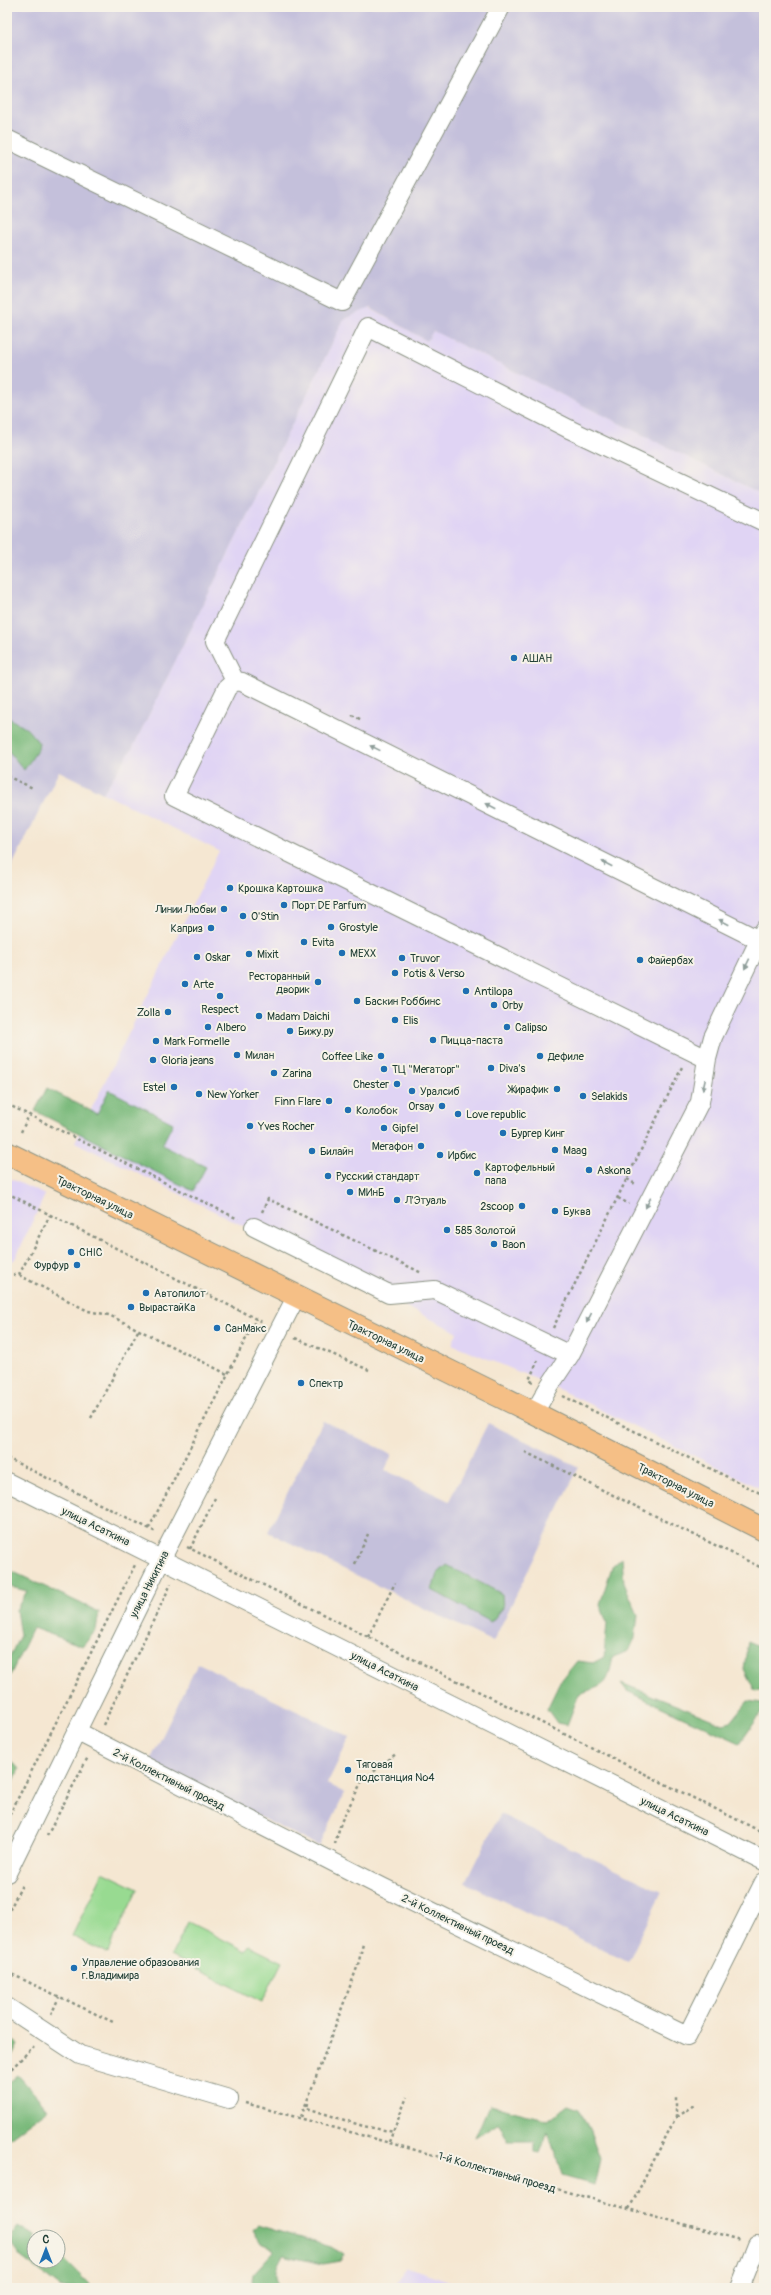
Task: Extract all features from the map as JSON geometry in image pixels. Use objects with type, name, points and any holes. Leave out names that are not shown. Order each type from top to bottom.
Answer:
[{"type":"main road","name":"Тракторная улица","points":[[7,1153],[296,1297],[534,1413],[764,1530]]},
{"type":"street","points":[[9,144],[342,302],[501,7]]},
{"type":"street","points":[[235,681],[215,641],[368,327],[571,430],[764,522]]},
{"type":"street","points":[[534,1413],[548,1388],[570,1355],[700,1102],[707,1059],[716,1030],[761,934],[242,682],[235,681],[227,688],[174,796],[707,1059]]},
{"type":"street","points":[[254,1227],[390,1294],[435,1290],[548,1339],[570,1355]]},
{"type":"street","name":"улица Никитина","points":[[7,1873],[78,1732],[162,1558],[284,1337],[296,1297]]},
{"type":"street","name":"улица Асаткина","points":[[7,1482],[162,1558],[471,1715],[764,1860]]},
{"type":"street","name":"2-й Коллективный проезд","points":[[78,1732],[95,1742],[330,1860],[687,2036],[764,1882]]},
{"type":"street","points":[[7,2007],[80,2055],[229,2099]]},
{"type":"street","points":[[740,2288],[760,2246]]},
{"type":"path","points":[[7,776],[33,788]]},
{"type":"path","points":[[684,1064],[529,1380],[764,1495]]},
{"type":"path","points":[[7,1104],[254,1227],[268,1199],[423,1274]]},
{"type":"path","points":[[21,1132],[29,1115]]},
{"type":"path","points":[[627,1180],[636,1184]]},
{"type":"path","points":[[7,1193],[256,1319],[284,1337],[293,1337],[369,1370]]},
{"type":"path","points":[[19,1275],[50,1215]]},
{"type":"path","points":[[7,1275],[19,1275],[88,1311],[109,1314],[227,1374]]},
{"type":"path","points":[[148,1528],[256,1319]]},
{"type":"path","points":[[91,1418],[139,1329]]},
{"type":"path","points":[[525,1452],[764,1570]]},
{"type":"path","points":[[7,1458],[764,1833]]},
{"type":"path","points":[[45,1840],[216,1496]]},
{"type":"path","points":[[355,1564],[368,1534]]},
{"type":"path","points":[[7,1820],[135,1565]]},
{"type":"path","points":[[368,1637],[395,1583]]},
{"type":"path","points":[[330,1860],[341,1822],[362,1781],[397,1753]]},
{"type":"path","points":[[7,1915],[24,1881]]},
{"type":"path","points":[[301,2117],[358,1965],[364,1944]]},
{"type":"path","points":[[8,1972],[115,2024]]},
{"type":"path","points":[[389,2142],[407,2097]]},
{"type":"path","points":[[629,2209],[676,2117],[676,2097]]},
{"type":"path","name":"1-й Коллективный проезд","points":[[229,2099],[301,2117],[760,2246]]},
{"type":"path","points":[[308,2099],[307,2108],[364,2126],[394,2132]]},
{"type":"path","points":[[676,2117],[694,2105]]},
{"type":"shaded area","points":[[7,7],[764,7],[764,495],[433,331],[427,341],[370,308],[344,319],[133,747],[103,793],[59,771],[7,876]]},
{"type":"shaded area","points":[[369,308],[427,341],[433,331],[764,495],[764,1490],[550,1385],[452,1344],[457,1332],[75,1142],[219,851],[103,793],[133,747],[344,319]]},
{"type":"shaded area","points":[[7,1177],[45,1195],[15,1259],[7,1265]]},
{"type":"shaded area","points":[[323,1421],[392,1454],[385,1470],[449,1501],[488,1423],[579,1467],[493,1642],[268,1532]]},
{"type":"shaded area","points":[[198,1663],[350,1737],[327,1784],[345,1793],[319,1846],[149,1763]]},
{"type":"shaded area","points":[[500,1814],[662,1892],[628,1962],[466,1883]]},
{"type":"shaded area","points":[[407,2267],[471,2288],[392,2288]]},
{"type":"green space","points":[[7,717],[27,729],[39,743],[38,749],[24,770],[7,749]]},
{"type":"green space","points":[[47,1088],[97,1114],[109,1090],[173,1123],[162,1145],[206,1167],[193,1191],[35,1111]]},
{"type":"green space","points":[[622,1558],[624,1583],[638,1615],[635,1638],[629,1651],[613,1657],[609,1674],[604,1683],[579,1694],[567,1725],[557,1723],[547,1709],[560,1682],[577,1661],[593,1663],[604,1657],[607,1623],[600,1604],[612,1567]]},
{"type":"green space","points":[[447,1565],[502,1594],[503,1608],[491,1622],[432,1590],[437,1574]]},
{"type":"green space","points":[[7,1569],[99,1612],[96,1630],[83,1646],[33,1628],[7,1682],[7,1663],[20,1635],[16,1610],[27,1591],[7,1586]]},
{"type":"green space","points":[[748,1641],[764,1648],[764,1689],[755,1691],[744,1669]]},
{"type":"green space","points":[[621,1683],[723,1724],[731,1722],[748,1701],[762,1703],[764,1709],[740,1743],[627,1691]]},
{"type":"green space","points":[[7,1756],[19,1769],[7,1797]]},
{"type":"green space","points":[[103,1872],[138,1889],[107,1953],[72,1936]]},
{"type":"green space","points":[[188,1922],[246,1951],[249,1946],[282,1962],[262,2002],[171,1956]]},
{"type":"green space","points":[[7,2037],[18,2044],[9,2064],[7,2063]]},
{"type":"green space","points":[[18,2075],[48,2109],[7,2140],[7,2084]]},
{"type":"green space","points":[[489,2105],[548,2120],[568,2105],[579,2109],[590,2131],[600,2159],[594,2185],[562,2176],[548,2131],[540,2153],[534,2152],[534,2141],[508,2141],[499,2123],[475,2138]]},
{"type":"green space","points":[[257,2225],[331,2247],[344,2255],[340,2261],[322,2264],[283,2255],[278,2263],[276,2271],[278,2283],[281,2288],[257,2288],[252,2282],[253,2274],[273,2252],[271,2248],[261,2244],[252,2231]]},
{"type":"green space","points":[[18,2226],[26,2231],[26,2261],[12,2245],[12,2234]]},
{"type":"green space","points":[[66,2261],[93,2288],[61,2288],[36,2269],[66,2269]]},
{"type":"place","name":"АШАН","points":[[514,658]]},
{"type":"place","name":"Крошка Картошка","points":[[230,888]]},
{"type":"place","name":"Порт DE Parfum","points":[[284,905]]},
{"type":"place","name":"Линии Любви","points":[[224,909]]},
{"type":"place","name":"O'Stin","points":[[243,916]]},
{"type":"place","name":"Grostyle","points":[[331,927]]},
{"type":"place","name":"Каприз","points":[[211,928]]},
{"type":"place","name":"Evita","points":[[304,942]]},
{"type":"place","name":"MEXX","points":[[342,953]]},
{"type":"place","name":"Mixit","points":[[249,954]]},
{"type":"place","name":"Oskar","points":[[197,957]]},
{"type":"place","name":"Truvor","points":[[402,958]]},
{"type":"place","name":"Файербах","points":[[640,960]]},
{"type":"place","name":"Potis & Verso","points":[[395,973]]},
{"type":"place","name":"Ресторанный дворик","points":[[318,982]]},
{"type":"place","name":"Arte","points":[[185,984]]},
{"type":"place","name":"Antilopa","points":[[466,991]]},
{"type":"place","name":"Respect","points":[[220,996]]},
{"type":"place","name":"Баскин Роббинс","points":[[357,1001]]},
{"type":"place","name":"Orby","points":[[494,1005]]},
{"type":"place","name":"Zolla","points":[[168,1012]]},
{"type":"place","name":"Madam Daichi","points":[[259,1016]]},
{"type":"place","name":"Elis","points":[[395,1020]]},
{"type":"place","name":"Albero","points":[[208,1027]]},
{"type":"place","name":"Calipso","points":[[507,1027]]},
{"type":"place","name":"Бижу.ру","points":[[290,1031]]},
{"type":"place","name":"Пицца-паста","points":[[433,1040]]},
{"type":"place","name":"Mark Formelle","points":[[156,1041]]},
{"type":"place","name":"Милан","points":[[237,1055]]},
{"type":"place","name":"Coffee Like","points":[[381,1056]]},
{"type":"place","name":"Дефиле","points":[[540,1056]]},
{"type":"place","name":"Gloria jeans","points":[[153,1060]]},
{"type":"place","name":"Diva's","points":[[491,1068]]},
{"type":"place","name":"ТЦ \"Мегаторг\"","points":[[384,1069]]},
{"type":"place","name":"Zarina","points":[[274,1073]]},
{"type":"place","name":"Chester","points":[[397,1084]]},
{"type":"place","name":"Estel","points":[[174,1087]]},
{"type":"place","name":"Жирафик","points":[[557,1089]]},
{"type":"place","name":"Уралсиб","points":[[412,1091]]},
{"type":"place","name":"New Yorker","points":[[199,1094]]},
{"type":"place","name":"Selakids","points":[[583,1096]]},
{"type":"place","name":"Finn Flare","points":[[329,1101]]},
{"type":"place","name":"Orsay","points":[[442,1106]]},
{"type":"place","name":"Колобок","points":[[348,1110]]},
{"type":"place","name":"Love republic","points":[[458,1114]]},
{"type":"place","name":"Yves Rocher","points":[[250,1126]]},
{"type":"place","name":"Gipfel","points":[[384,1128]]},
{"type":"place","name":"Бургер Кинг","points":[[503,1133]]},
{"type":"place","name":"Мегафон","points":[[421,1146]]},
{"type":"place","name":"Maag","points":[[555,1150]]},
{"type":"place","name":"Билайн","points":[[312,1151]]},
{"type":"place","name":"Ирбис","points":[[440,1155]]},
{"type":"place","name":"Askona","points":[[589,1170]]},
{"type":"place","name":"Картофельный папа","points":[[477,1173]]},
{"type":"place","name":"Русский стандарт","points":[[328,1176]]},
{"type":"place","name":"МИнБ","points":[[350,1192]]},
{"type":"place","name":"Л'Этуаль","points":[[397,1200]]},
{"type":"place","name":"2scoop","points":[[522,1206]]},
{"type":"place","name":"Буква","points":[[555,1211]]},
{"type":"place","name":"585 Золотой","points":[[447,1230]]},
{"type":"place","name":"Baon","points":[[494,1244]]},
{"type":"place","name":"CHIC","points":[[71,1252]]},
{"type":"place","name":"Фурфур","points":[[77,1265]]},
{"type":"place","name":"Автопилот","points":[[146,1293]]},
{"type":"place","name":"ВырастайКа","points":[[131,1307]]},
{"type":"place","name":"СанМакс","points":[[217,1328]]},
{"type":"place","name":"Спектр","points":[[301,1383]]},
{"type":"place","name":"Тяговая подстанция №4","points":[[348,1770]]},
{"type":"place","name":"Управление образования г.Владимира","points":[[74,1968]]}]
